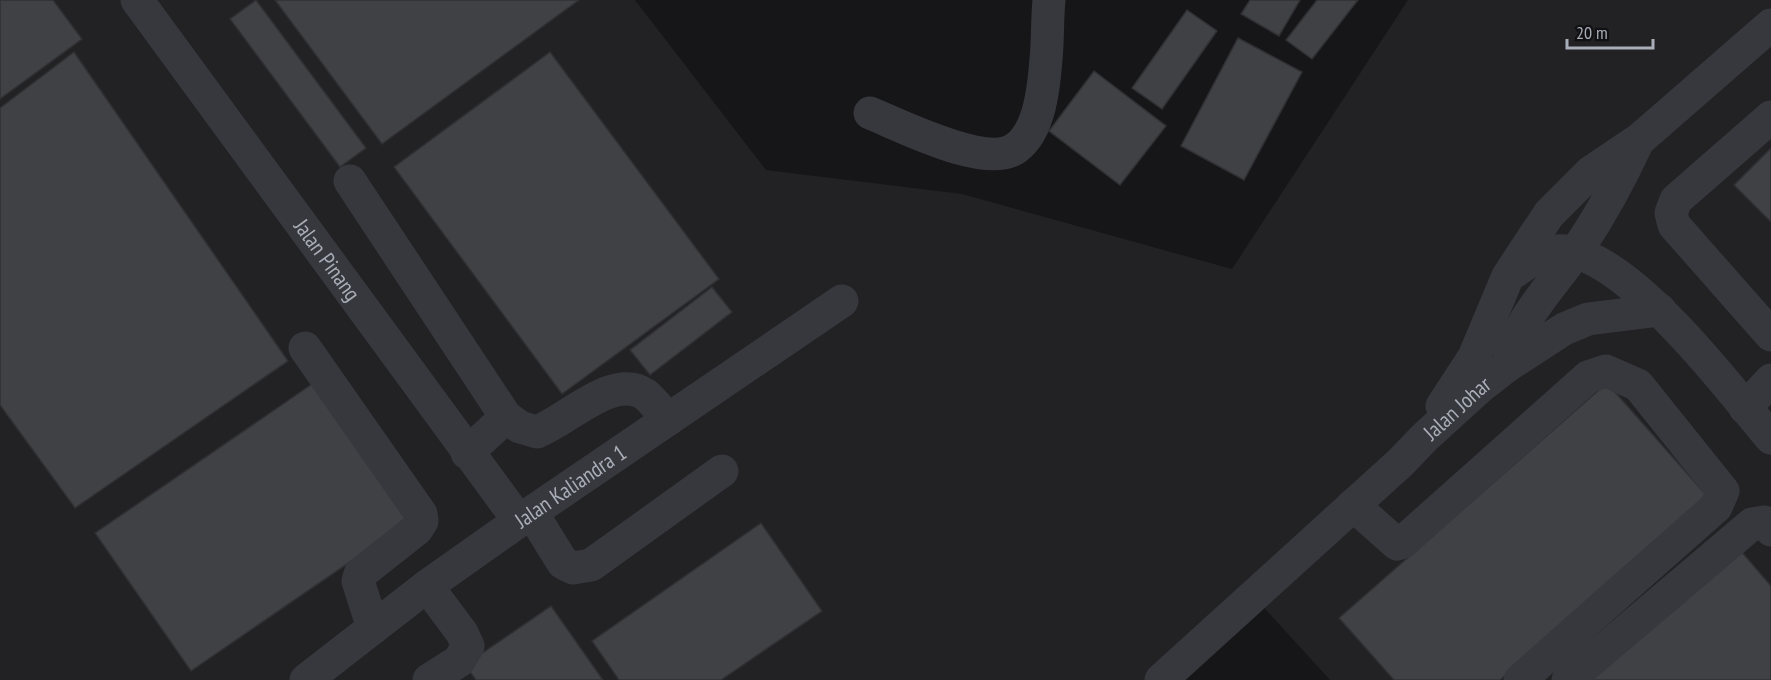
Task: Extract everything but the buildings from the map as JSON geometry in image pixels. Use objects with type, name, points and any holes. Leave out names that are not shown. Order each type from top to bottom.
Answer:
[{"type":"street","name":"Jalan Pinang","points":[[137,0],[467,453],[563,563],[573,568],[591,565],[722,471]]},
{"type":"street","points":[[870,113],[965,151],[990,154],[1016,149],[1030,132],[1038,108],[1046,60],[1049,0]]},
{"type":"street","points":[[1425,436],[1474,357],[1508,276],[1549,214],[1591,172],[1640,139],[1771,25]]},
{"type":"street","points":[[1771,117],[1676,200],[1671,213],[1674,225],[1771,335]]},
{"type":"street","points":[[1507,366],[1511,346],[1520,329],[1575,253],[1608,201],[1640,139]]},
{"type":"street","points":[[350,181],[506,417],[520,428],[537,432],[612,389],[628,387],[645,395],[669,419]]},
{"type":"street","points":[[1508,276],[1535,258],[1555,251],[1575,253],[1606,264],[1627,279],[1660,310],[1771,438]]},
{"type":"street","name":"Jalan Kaliandra 1","points":[[306,680],[427,586],[842,301]]},
{"type":"street","name":"Jalan Johar","points":[[1161,680],[1401,462],[1425,436],[1507,366],[1564,329],[1588,319],[1660,310]]},
{"type":"street","points":[[305,348],[421,514],[422,521],[417,529],[360,574],[358,581],[373,628]]},
{"type":"street","points":[[1353,505],[1397,544],[1404,542],[1588,377],[1606,371],[1638,385],[1724,491],[1716,507],[1520,680]]},
{"type":"street","points":[[1745,408],[1771,380]]},
{"type":"street","points":[[467,453],[506,417]]},
{"type":"street","points":[[1568,680],[1752,524],[1764,522],[1771,530]]},
{"type":"street","points":[[427,586],[462,633],[468,646],[459,661],[429,680]]},
{"type":"shaded area","points":[[0,0],[635,0],[766,170],[962,194],[1232,269],[1408,0],[1771,0],[1771,680],[1330,680],[1256,599],[1170,680],[0,680]]}]
